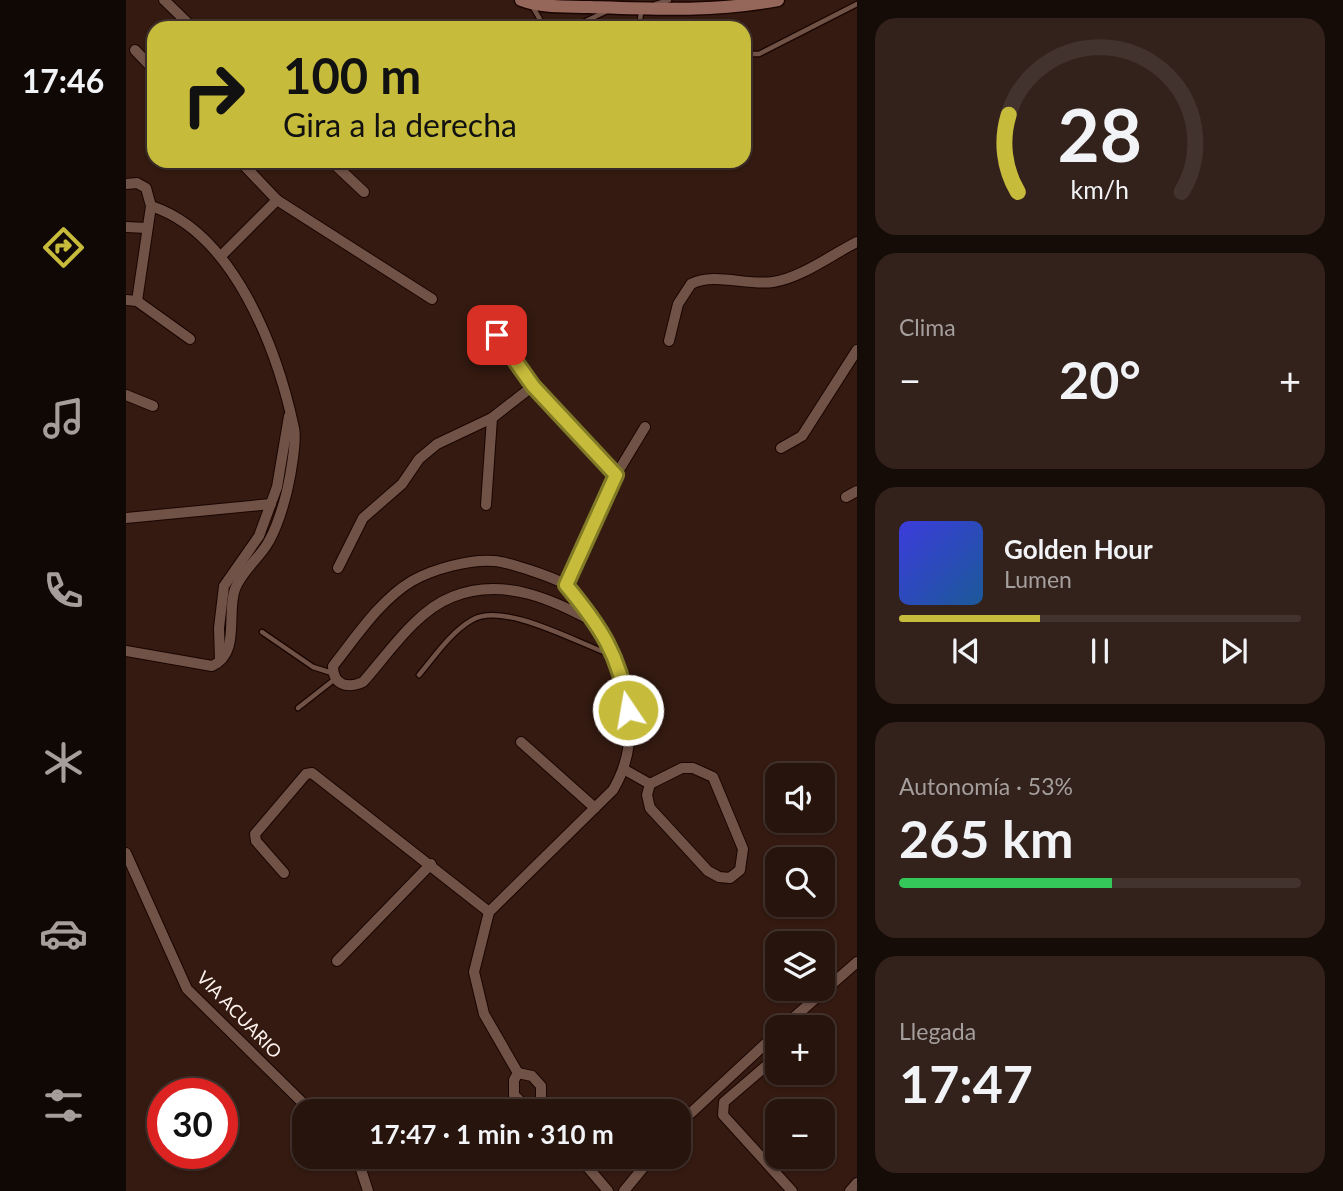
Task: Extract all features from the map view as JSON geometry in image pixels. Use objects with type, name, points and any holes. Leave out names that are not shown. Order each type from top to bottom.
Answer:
[{"type":"street","points":[[163,0],[186,21]]},
{"type":"street","points":[[526,2],[641,8],[740,5],[778,0]]},
{"type":"street","points":[[135,50],[147,62]]},
{"type":"street","points":[[247,168],[277,200],[432,299]]},
{"type":"street","points":[[338,168],[364,192]]},
{"type":"street","points":[[126,184],[137,183],[146,188],[150,206],[137,302]]},
{"type":"street","points":[[221,256],[277,200]]},
{"type":"street","points":[[126,651],[212,666],[220,660],[229,648],[235,590],[269,541],[288,490],[295,429],[276,365],[237,279],[221,256],[187,223],[173,213],[150,206]]},
{"type":"street","points":[[126,227],[148,228]]},
{"type":"street","points":[[669,341],[678,304],[691,284],[713,279],[756,284],[777,282],[856,242]]},
{"type":"street","points":[[126,300],[137,302],[190,339]]},
{"type":"street","points":[[497,335],[533,386],[616,475]]},
{"type":"street","points":[[781,448],[802,436],[856,350]]},
{"type":"street","points":[[338,568],[363,518],[402,484],[419,459],[437,444],[492,418],[533,386]]},
{"type":"street","points":[[126,396],[153,406]]},
{"type":"street","points":[[220,660],[218,638],[224,586],[259,536],[271,504],[289,416]]},
{"type":"street","points":[[486,505],[492,418]]},
{"type":"street","points":[[566,585],[616,475],[645,427]]},
{"type":"street","points":[[846,497],[856,491]]},
{"type":"street","points":[[126,518],[271,504]]},
{"type":"street","points":[[543,1099],[537,1080],[517,1073],[484,1014],[474,972],[489,912],[613,790],[625,770],[631,726],[616,657],[599,625],[566,585],[495,561],[453,567],[412,581],[372,617],[333,666],[334,676],[347,686],[363,682],[427,614],[451,597],[489,588],[529,593],[565,605],[599,625]]},
{"type":"street","points":[[521,742],[595,808]]},
{"type":"street","points":[[682,768],[693,768],[713,777],[743,849],[740,870],[730,878],[719,877],[708,871],[650,808],[650,784],[682,768]]},
{"type":"street","points":[[625,770],[650,784]]},
{"type":"street","points":[[284,873],[256,841],[255,834],[306,774],[312,773],[489,912]]},
{"type":"street","name":"VIA ACUARIO","points":[[126,853],[187,989],[299,1099]]},
{"type":"street","points":[[337,961],[431,864]]},
{"type":"street","points":[[796,1015],[856,962]]},
{"type":"street","points":[[691,1113],[765,1044]]},
{"type":"street","points":[[765,1067],[724,1102],[723,1115],[792,1191]]},
{"type":"street","points":[[517,1073],[514,1095],[518,1099]]},
{"type":"street","points":[[361,1169],[368,1191]]},
{"type":"street","points":[[589,1169],[608,1191]]},
{"type":"street","points":[[624,1191],[642,1169]]},
{"type":"lane","points":[[640,21],[641,8],[669,0]]},
{"type":"lane","points":[[526,2],[540,21]]},
{"type":"lane","points":[[751,54],[759,54],[856,4]]},
{"type":"lane","points":[[586,21],[614,8]]},
{"type":"lane","points":[[419,675],[453,635],[473,619],[489,614],[521,620],[616,657]]},
{"type":"lane","points":[[262,632],[313,667],[334,676],[298,708]]},
{"type":"route","points":[[497,335],[533,386],[616,475],[566,585],[599,625],[616,657],[628,710]]}]
